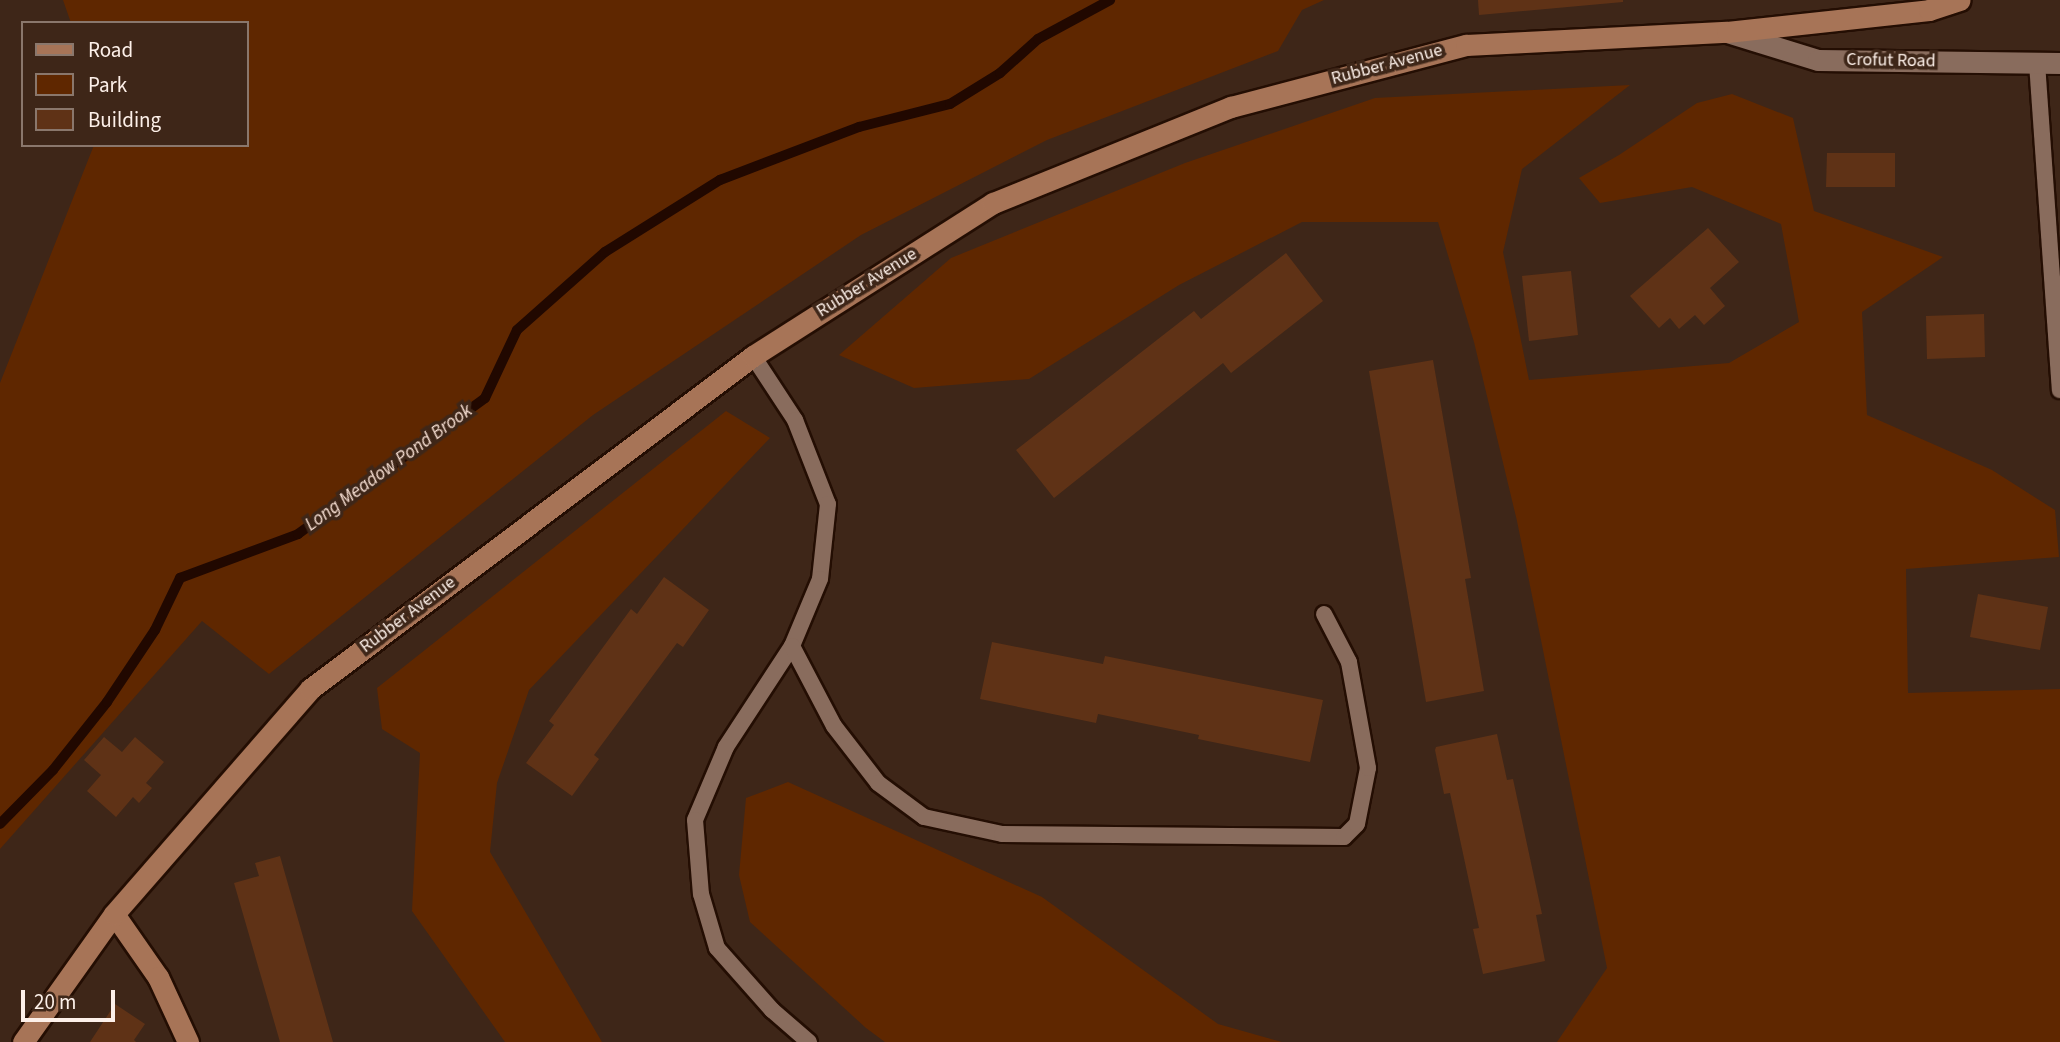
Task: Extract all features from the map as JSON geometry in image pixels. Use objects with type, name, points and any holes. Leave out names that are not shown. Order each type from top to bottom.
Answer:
[{"type":"street","name":"Rubber Avenue","points":[[23,1042],[114,914],[310,689],[753,356],[993,203],[1231,107],[1466,45],[1727,32],[1929,10],[1959,0]]},
{"type":"street","name":"Crofut Road","points":[[1727,32],[1818,60],[2060,63]]},
{"type":"street","points":[[114,914],[158,977],[188,1042]]},
{"type":"lane","points":[[2037,63],[2060,390]]},
{"type":"lane","points":[[753,356],[795,420],[828,504],[820,579],[792,646],[726,747],[695,820],[701,894],[718,948],[772,1010],[809,1042]]},
{"type":"lane","points":[[792,646],[834,726],[870,774],[924,817],[1002,834],[1345,837],[1357,824],[1368,768],[1349,662],[1324,614]]},
{"type":"green space","points":[[63,0],[1324,0],[1302,10],[1278,51],[1047,140],[861,235],[593,415],[269,674],[202,621],[0,849],[0,383],[93,147],[248,147],[248,21],[70,21]]},
{"type":"green space","points":[[1630,85],[1522,169],[1503,252],[1529,380],[1729,363],[1799,322],[1781,224],[1692,187],[1600,203],[1579,178],[1697,103],[1732,94],[1793,118],[1814,211],[1943,257],[1862,312],[1867,415],[1992,470],[2055,510],[2059,557],[1906,569],[1908,693],[2060,689],[2060,1042],[1557,1042],[1607,968],[1517,521],[1474,342],[1438,222],[1302,222],[1179,285],[1029,379],[914,388],[839,355],[951,258],[1185,163],[1375,98]]},
{"type":"green space","points":[[726,411],[770,438],[529,690],[497,783],[490,852],[602,1042],[505,1042],[412,911],[420,753],[382,729],[377,688]]},
{"type":"green space","points":[[788,782],[1042,897],[1218,1024],[1282,1042],[885,1042],[866,1028],[750,922],[739,875],[746,798]]},
{"type":"building","points":[[1478,0],[1623,0],[1623,2],[1479,15]]},
{"type":"building","points":[[1827,153],[1895,153],[1895,187],[1826,187]]},
{"type":"building","points":[[1708,228],[1739,262],[1710,288],[1725,306],[1704,325],[1695,315],[1679,329],[1670,318],[1659,328],[1630,296]]},
{"type":"building","points":[[1286,253],[1323,301],[1231,373],[1223,363],[1054,498],[1016,450],[1194,311],[1201,319]]},
{"type":"building","points":[[1571,271],[1578,335],[1529,341],[1522,276]]},
{"type":"building","points":[[1984,314],[1985,357],[1927,359],[1926,316]]},
{"type":"building","points":[[1433,360],[1471,578],[1465,579],[1484,691],[1426,702],[1369,371]]},
{"type":"building","points":[[664,577],[709,610],[683,647],[677,643],[594,755],[599,759],[572,796],[526,763],[554,725],[549,721],[631,609],[637,614]]},
{"type":"building","points":[[1978,594],[2048,607],[2040,650],[1970,637]]},
{"type":"building","points":[[992,642],[1103,664],[1105,656],[1323,700],[1310,762],[1198,739],[1199,735],[1098,714],[1096,723],[980,699]]},
{"type":"building","points":[[1497,734],[1507,780],[1513,779],[1542,914],[1536,915],[1545,961],[1483,974],[1473,929],[1479,928],[1450,793],[1444,794],[1435,750],[1436,747]]},
{"type":"building","points":[[104,737],[122,752],[135,737],[164,762],[146,783],[152,788],[139,803],[133,797],[116,817],[87,791],[101,775],[84,760]]},
{"type":"building","points":[[280,856],[333,1042],[280,1042],[234,883],[259,876],[255,863]]},
{"type":"building","points":[[115,1004],[145,1024],[134,1040],[136,1042],[90,1042]]},
{"type":"waterway","name":"Long Meadow Pond Brook","points":[[0,824],[53,770],[107,702],[155,630],[180,578],[298,534],[485,398],[517,330],[605,252],[720,180],[859,127],[950,104],[1000,73],[1038,39],[1110,0]]}]
